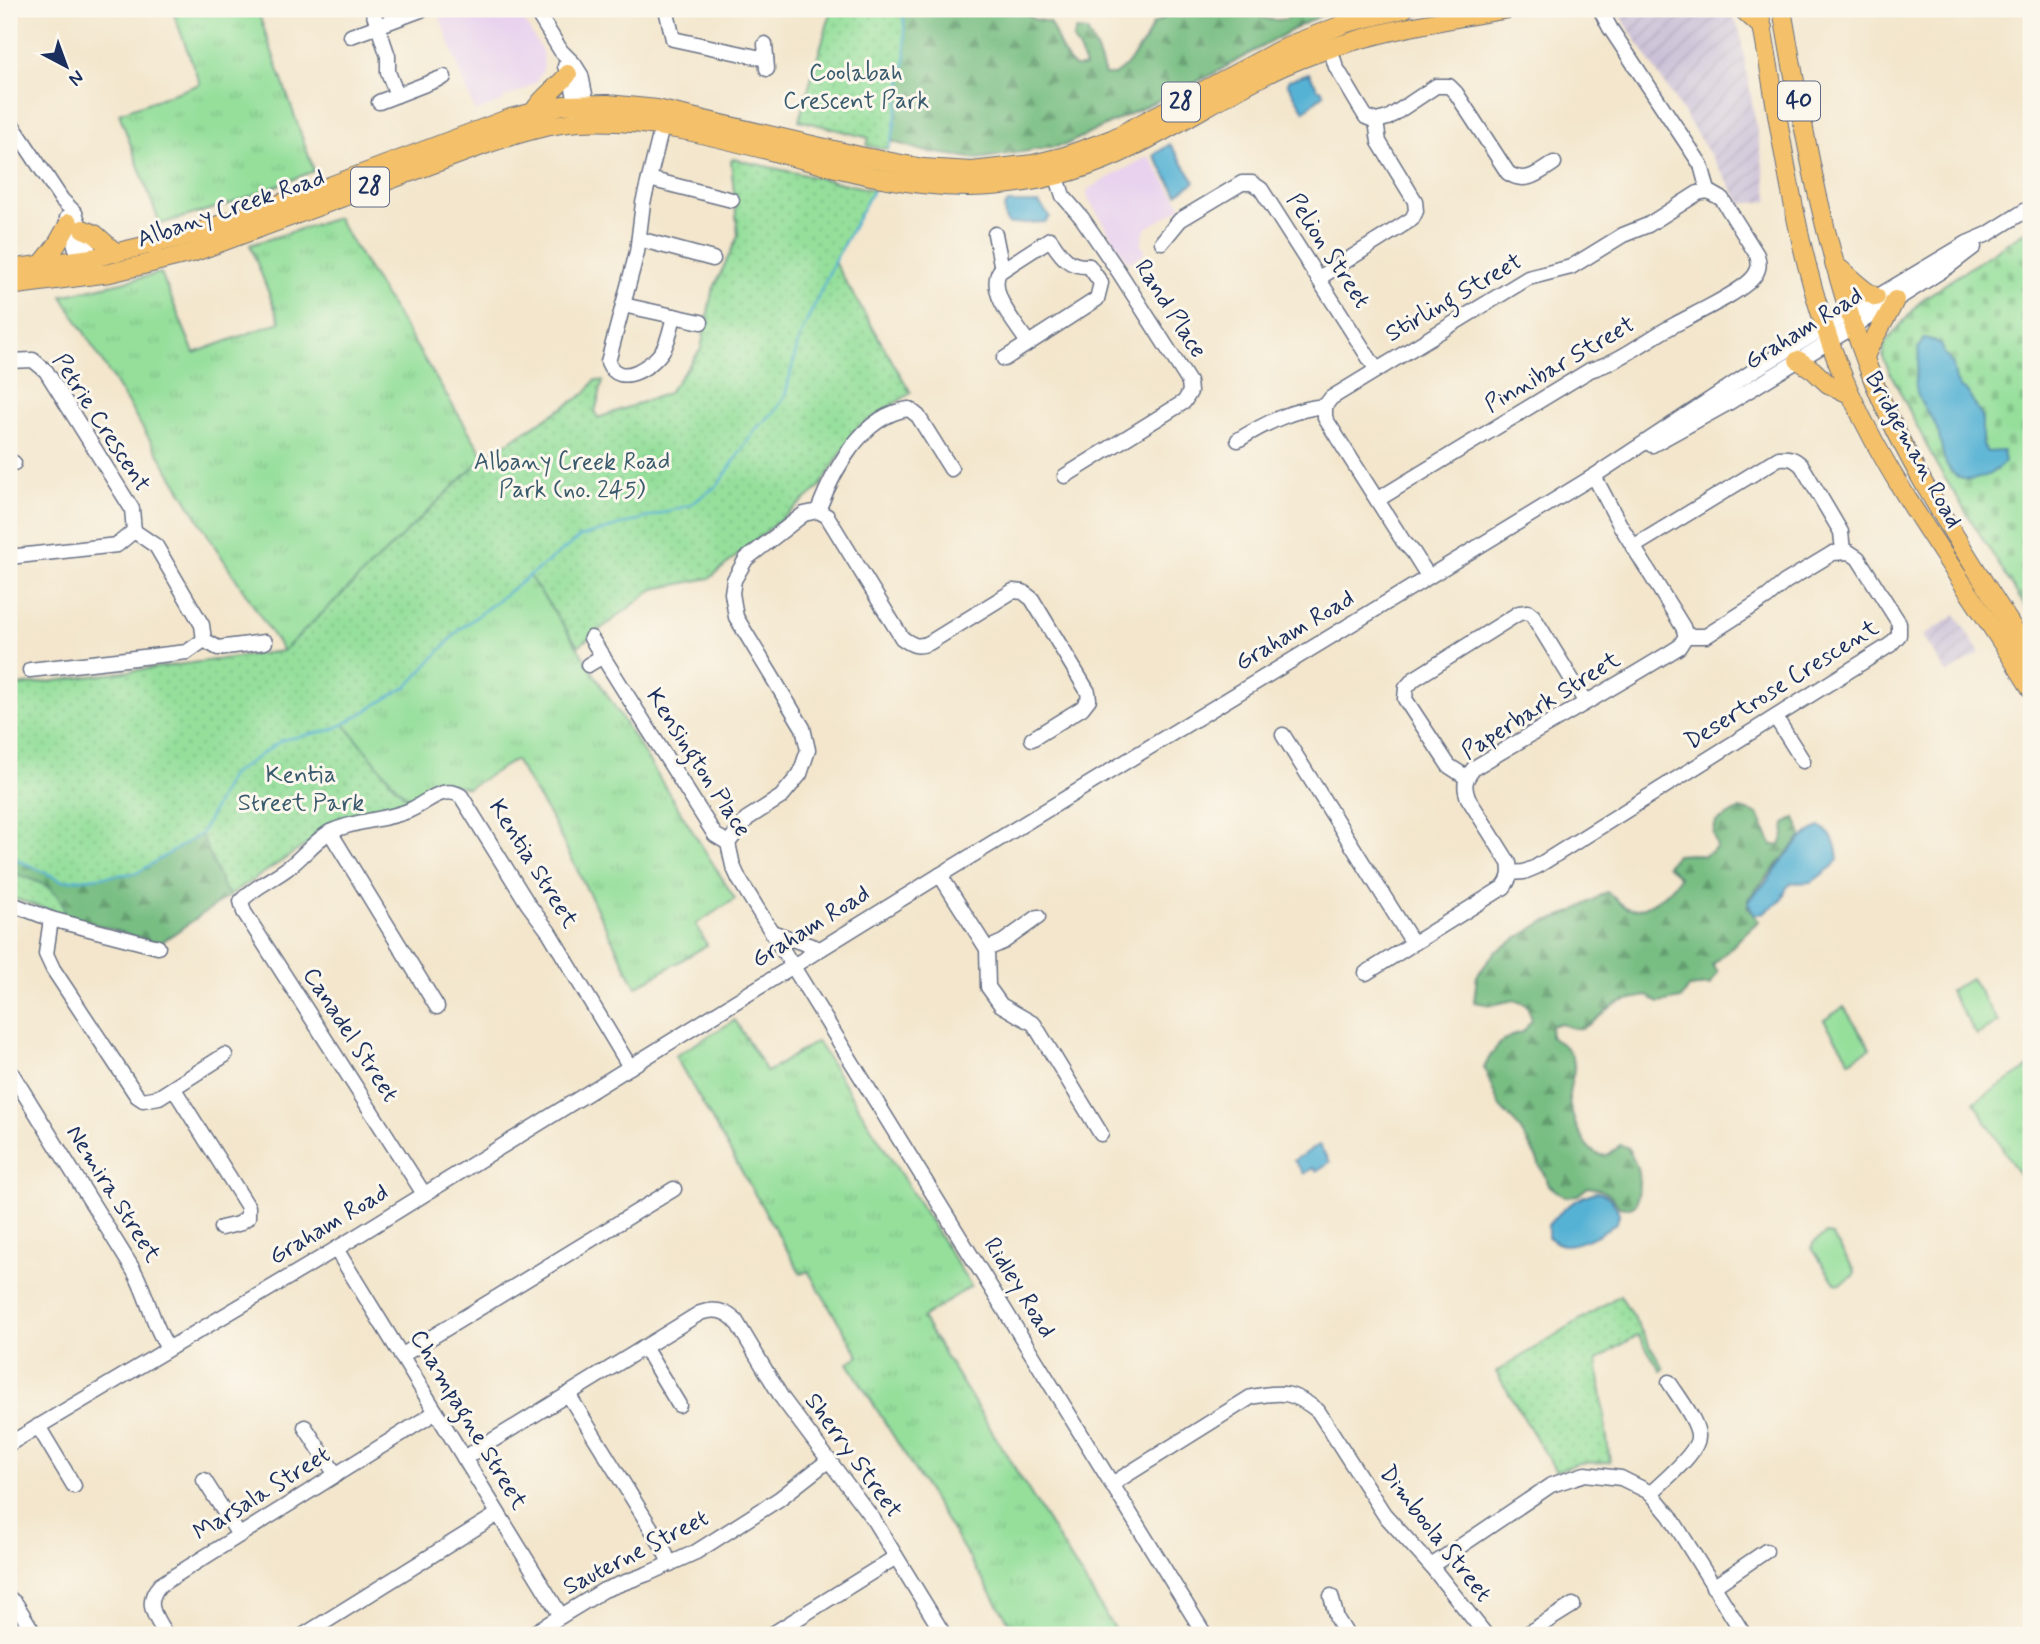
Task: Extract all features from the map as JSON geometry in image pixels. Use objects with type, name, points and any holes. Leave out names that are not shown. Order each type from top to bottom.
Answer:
[{"type":"main road","name":"Albany Creek Road","points":[[9,269],[41,265],[88,267],[116,253],[187,236],[242,218],[534,111],[583,113],[657,109],[923,168],[1054,168],[1287,46],[1363,13],[1404,9]]},
{"type":"main road","name":"Albany Creek Road","points":[[9,286],[88,267],[207,248],[496,141],[583,113],[662,127],[910,183],[988,187],[1054,168],[1119,154],[1265,75],[1330,48],[1406,26],[1509,9]]},
{"type":"main road","points":[[1742,9],[1763,28]]},
{"type":"main road","name":"Bridgeman Road","points":[[1759,9],[1801,245],[1827,334],[1851,395],[1921,519],[2031,689]]},
{"type":"main road","name":"Bridgeman Road","points":[[1782,9],[1817,192],[1851,321],[1891,418],[1938,507],[2031,657]]},
{"type":"main road","points":[[534,111],[542,97],[560,84],[568,74]]},
{"type":"main road","points":[[41,265],[76,226],[95,234],[116,253]]},
{"type":"main road","points":[[1834,264],[1876,297]]},
{"type":"main road","points":[[1865,357],[1872,340],[1889,317],[1895,300]]},
{"type":"main road","points":[[1798,360],[1828,384],[1851,395]]},
{"type":"main road","points":[[1921,519],[1938,507]]},
{"type":"street","points":[[372,9],[388,56],[388,72],[397,95]]},
{"type":"street","points":[[535,9],[561,51],[581,75],[583,113]]},
{"type":"street","points":[[666,9],[673,39],[766,64],[765,44]]},
{"type":"street","points":[[1600,9],[1701,165],[1708,191]]},
{"type":"street","points":[[351,36],[421,10]]},
{"type":"street","points":[[1330,48],[1336,67],[1366,117],[1376,121],[1388,118],[1436,86],[1449,86],[1508,173],[1517,179],[1527,179],[1554,163]]},
{"type":"street","points":[[561,51],[583,113]]},
{"type":"street","points":[[379,102],[444,77]]},
{"type":"street","points":[[9,120],[76,226],[88,267]]},
{"type":"street","points":[[1319,278],[1412,219],[1416,211],[1415,201],[1378,142],[1376,121]]},
{"type":"street","points":[[662,127],[643,203],[639,239],[608,362],[610,368],[617,373],[628,375],[641,371],[666,346],[674,316]]},
{"type":"street","name":"Rand Place","points":[[1054,168],[1063,196],[1104,250],[1189,382],[1190,392],[1184,402],[1065,476]]},
{"type":"street","points":[[649,179],[732,200]]},
{"type":"street","name":"Pelion Street","points":[[1162,242],[1180,220],[1242,183],[1252,183],[1261,189],[1376,369]]},
{"type":"street","name":"Pinnibar Street","points":[[1377,500],[1590,370],[1609,365],[1677,323],[1699,314],[1753,279],[1759,264],[1757,255],[1722,199],[1708,191]]},
{"type":"street","name":"Stirling Street","points":[[1325,407],[1331,398],[1376,369],[1528,278],[1572,267],[1623,235],[1648,225],[1698,193],[1708,191]]},
{"type":"street","name":"Graham Road","points":[[1851,321],[1876,297],[2031,207]]},
{"type":"street","points":[[1004,359],[1097,299],[1101,283],[1089,266],[1068,263],[1053,232],[996,277],[997,290],[1028,343]]},
{"type":"street","points":[[995,234],[1003,269]]},
{"type":"street","name":"Graham Road","points":[[9,1444],[336,1248],[940,874],[1594,476],[1711,397],[1895,300],[1949,266],[1988,234]]},
{"type":"street","points":[[639,239],[713,260]]},
{"type":"street","points":[[1089,266],[1097,254],[1104,250]]},
{"type":"street","points":[[623,305],[701,322]]},
{"type":"street","name":"Graham Road","points":[[1637,449],[1656,444],[1798,360],[1827,334]]},
{"type":"street","name":"Petrie Crescent","points":[[9,361],[33,360],[46,371],[132,509],[134,531],[117,545],[9,557]]},
{"type":"street","points":[[1238,440],[1264,424],[1284,416],[1310,408],[1325,407],[1325,418],[1428,576]]},
{"type":"street","points":[[818,511],[824,494],[855,441],[865,430],[899,410],[909,409],[918,416],[951,469]]},
{"type":"street","points":[[1594,476],[1633,547],[1683,627],[1686,636],[1706,636],[1767,597],[1785,582],[1833,553],[1843,551],[1841,532],[1802,466],[1788,457],[1779,458],[1633,547]]},
{"type":"street","points":[[729,842],[738,827],[748,818],[781,797],[800,774],[808,750],[803,728],[736,617],[732,593],[734,580],[746,559],[804,514],[818,511],[827,516],[902,638],[911,645],[920,647],[929,643],[1013,591],[1023,592],[1032,599],[1088,692],[1089,699],[1082,708],[1032,739]]},
{"type":"street","points":[[134,531],[156,547],[202,625],[204,640]]},
{"type":"street","name":"Desertrose Crescent","points":[[1511,873],[1536,867],[1890,645],[1899,635],[1899,623],[1858,558],[1843,551]]},
{"type":"street","points":[[1466,777],[1449,766],[1405,699],[1406,688],[1414,679],[1520,613],[1528,612],[1534,616],[1585,701]]},
{"type":"street","name":"Paperbark Street","points":[[1511,873],[1509,863],[1468,798],[1464,787],[1466,777],[1474,768],[1585,701],[1602,695],[1679,647],[1686,636]]},
{"type":"street","name":"Kensington Place","points":[[591,638],[715,835],[729,842],[733,866],[739,879],[793,965]]},
{"type":"street","points":[[204,640],[218,648],[265,642]]},
{"type":"street","points":[[30,670],[187,652],[204,640]]},
{"type":"street","points":[[588,665],[603,656]]},
{"type":"street","points":[[1776,718],[1803,761]]},
{"type":"street","points":[[1283,735],[1413,943]]},
{"type":"street","name":"Kentia Street","points":[[241,901],[292,865],[309,847],[330,832],[352,824],[407,812],[446,791],[454,792],[461,796],[528,904],[549,932],[630,1067]]},
{"type":"street","points":[[330,832],[437,1007]]},
{"type":"street","points":[[1366,973],[1504,887],[1511,873]]},
{"type":"street","points":[[940,874],[987,948],[988,986],[1002,1004],[1034,1024],[1101,1134]]},
{"type":"street","name":"Canadel Street","points":[[241,901],[244,912],[424,1194]]},
{"type":"street","points":[[9,903],[51,919],[158,947]]},
{"type":"street","points":[[987,948],[1003,942],[1038,917]]},
{"type":"street","points":[[51,919],[46,954],[53,969],[132,1091],[144,1100],[151,1100],[226,1055]]},
{"type":"street","points":[[772,932],[820,949]]},
{"type":"street","name":"Ridley Road","points":[[793,965],[1205,1635]]},
{"type":"street","name":"Nemira Street","points":[[9,1069],[138,1278],[158,1334],[168,1348]]},
{"type":"street","points":[[174,1088],[248,1207],[248,1217],[238,1224],[221,1228]]},
{"type":"street","points":[[401,1356],[674,1189]]},
{"type":"street","name":"Champagne Street","points":[[336,1248],[561,1616]]},
{"type":"street","name":"Sherry Street","points":[[464,1458],[700,1313],[721,1304],[725,1312],[736,1321],[782,1398],[858,1497],[944,1635]]},
{"type":"street","points":[[645,1347],[679,1405]]},
{"type":"street","points":[[1651,1493],[1693,1451],[1699,1437],[1670,1382]]},
{"type":"street","name":"Dimboola Street","points":[[1112,1484],[1251,1397],[1276,1392],[1286,1393],[1303,1400],[1318,1411],[1384,1514],[1431,1566],[1486,1635]]},
{"type":"street","points":[[568,1394],[662,1546],[670,1564]]},
{"type":"street","name":"Marsala Street","points":[[166,1635],[151,1606],[156,1590],[436,1412]]},
{"type":"street","points":[[38,1426],[74,1486]]},
{"type":"street","points":[[305,1427],[336,1475]]},
{"type":"street","name":"Sauterne Street","points":[[530,1635],[604,1590],[696,1552],[761,1512],[829,1460]]},
{"type":"street","points":[[1431,1566],[1551,1485],[1585,1474],[1621,1478],[1651,1493],[1670,1516],[1744,1635]]},
{"type":"street","points":[[204,1480],[239,1535]]},
{"type":"street","points":[[304,1635],[498,1514]]},
{"type":"street","points":[[1713,1587],[1766,1551]]},
{"type":"street","points":[[771,1635],[896,1557]]},
{"type":"street","points":[[1331,1596],[1337,1619],[1347,1635]]},
{"type":"street","points":[[9,1598],[16,1604],[35,1635]]},
{"type":"street","points":[[1525,1635],[1573,1605]]},
{"type":"shaded area","points":[[463,9],[517,9],[542,51],[544,67],[535,85],[533,83],[525,90],[503,98],[504,101],[475,112],[440,17]]},
{"type":"shaded area","points":[[1621,9],[1730,9],[1740,32],[1769,201],[1742,204],[1620,15]]},
{"type":"shaded area","points":[[1149,156],[1182,207],[1145,229],[1141,245],[1145,250],[1144,254],[1130,262],[1087,197],[1088,189]]},
{"type":"shaded area","points":[[1956,615],[1980,653],[1947,674],[1923,636]]},
{"type":"green space","points":[[172,9],[257,9],[314,171],[233,203],[160,224],[119,113],[200,84]]},
{"type":"green space","name":"Coolabah Crescent Park","points":[[832,9],[903,9],[906,54],[893,134],[888,149],[867,146],[869,138],[799,120]]},
{"type":"green space","points":[[886,9],[1023,9],[1033,19],[1049,22],[1062,51],[1074,67],[1085,67],[1073,40],[1076,30],[1087,31],[1105,75],[1114,75],[1126,66],[1145,41],[1153,24],[1164,18],[1166,9],[1250,9],[1275,20],[1286,19],[1291,13],[1288,9],[1335,9],[1207,77],[1065,145],[978,159],[923,151],[849,128]]},
{"type":"green space","points":[[733,159],[873,190],[834,262],[911,393],[857,428],[819,488],[710,578],[654,589],[578,646],[529,576],[526,578],[459,630],[409,685],[344,724],[396,787],[411,801],[321,835],[230,895],[223,887],[201,834],[137,873],[63,881],[9,856],[9,657],[15,657],[17,686],[283,651],[483,458],[586,393],[595,380],[603,381],[595,412],[598,418],[668,393],[701,349],[712,292],[738,236],[731,161]]},
{"type":"green space","points":[[337,218],[573,600],[561,621],[735,899],[696,924],[707,945],[636,987],[551,818],[515,760],[468,788],[450,784],[411,801],[396,787],[283,651],[216,548],[62,296],[161,273],[194,353],[280,322],[250,245]]},
{"type":"green space","points":[[2031,227],[2031,616],[1936,464],[1883,358],[1884,344],[1923,299]]},
{"type":"green space","points":[[200,792],[223,887],[230,895],[159,944],[65,915],[58,896],[52,890],[37,881],[9,872],[9,812]]},
{"type":"green space","points":[[1740,809],[1758,814],[1772,845],[1780,845],[1785,823],[1795,818],[1802,836],[1748,899],[1748,908],[1759,921],[1712,965],[1718,972],[1710,985],[1689,987],[1681,999],[1659,1003],[1647,996],[1621,1002],[1584,1027],[1569,1027],[1560,1023],[1551,1026],[1550,1037],[1567,1048],[1573,1059],[1570,1104],[1575,1123],[1585,1143],[1599,1155],[1607,1155],[1620,1145],[1627,1147],[1637,1168],[1639,1181],[1636,1204],[1628,1208],[1619,1207],[1607,1193],[1594,1188],[1588,1187],[1578,1195],[1564,1197],[1549,1185],[1518,1126],[1500,1107],[1484,1068],[1499,1045],[1509,1037],[1523,1032],[1532,1020],[1527,1005],[1514,1000],[1491,1005],[1474,1002],[1477,976],[1495,952],[1544,922],[1572,912],[1607,892],[1630,909],[1651,904],[1676,883],[1679,877],[1667,865],[1676,855],[1704,856],[1717,847],[1713,834],[1716,822]]},
{"type":"green space","points":[[9,872],[37,881],[52,890],[58,896],[65,915],[9,897]]},
{"type":"green space","points":[[1971,978],[1998,1022],[1977,1035],[1949,991]]},
{"type":"green space","points":[[1844,1007],[1870,1048],[1850,1061],[1824,1020]]},
{"type":"green space","points":[[735,1020],[767,1072],[817,1041],[971,1286],[922,1318],[1118,1635],[1017,1635],[848,1363],[859,1356],[808,1271],[801,1274],[675,1056]]},
{"type":"green space","points":[[2031,1066],[2031,1172],[2021,1178],[1974,1102]]},
{"type":"green space","points":[[1826,1234],[1832,1235],[1855,1271],[1854,1276],[1840,1284],[1835,1283],[1812,1248],[1813,1243]]},
{"type":"green space","points":[[1620,1295],[1664,1369],[1661,1371],[1638,1335],[1597,1360],[1610,1462],[1579,1463],[1556,1471],[1496,1372]]},
{"type":"water","points":[[1309,73],[1324,94],[1304,111],[1287,83]]},
{"type":"water","points":[[1170,144],[1195,182],[1177,194],[1154,155]]},
{"type":"water","points":[[1008,203],[1039,203],[1050,217],[1045,222],[1009,224],[1005,219],[1004,208]]},
{"type":"water","points":[[1924,338],[1942,346],[1953,365],[1956,381],[1960,388],[1967,391],[1982,417],[1982,444],[1987,452],[2003,451],[2005,462],[1982,477],[1958,477],[1946,463],[1936,426],[1917,393],[1918,349]]},
{"type":"water","points":[[1820,827],[1828,832],[1835,844],[1838,859],[1833,866],[1812,882],[1792,883],[1787,887],[1781,901],[1754,915],[1748,902],[1797,843]]},
{"type":"water","points":[[1319,1145],[1330,1162],[1316,1171],[1313,1168],[1304,1174],[1294,1160]]},
{"type":"water","points":[[1596,1192],[1608,1197],[1617,1209],[1619,1217],[1615,1224],[1593,1237],[1569,1245],[1548,1237],[1548,1225],[1558,1214],[1576,1201]]},
{"type":"waterway","points":[[888,149],[893,134],[906,54],[903,9]]},
{"type":"waterway","points":[[9,856],[63,881],[137,873],[201,834],[231,775],[282,740],[331,730],[409,685],[459,630],[580,537],[690,505],[718,485],[756,429],[775,411],[785,396],[799,339],[834,262],[873,190]]},
{"type":"park label","name":"Albany Creek Road Park (no. 245)","points":[[572,476]]},
{"type":"park label","name":"Kentia Street Park","points":[[301,789]]}]
